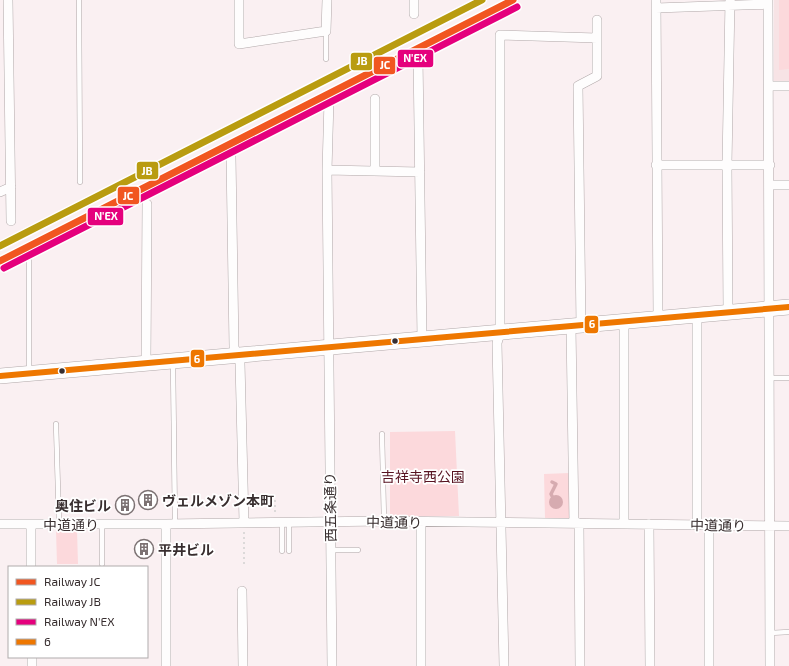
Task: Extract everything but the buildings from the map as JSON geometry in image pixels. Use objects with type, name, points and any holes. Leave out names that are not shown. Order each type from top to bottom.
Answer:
[{"type":"main road","points":[[0,376],[789,307]]},
{"type":"street","points":[[239,0],[239,44],[326,31],[327,0]]},
{"type":"street","points":[[414,0],[414,14]]},
{"type":"street","points":[[728,312],[727,164],[730,2]]},
{"type":"street","points":[[658,318],[656,4],[768,2],[770,86],[768,526],[770,666]]},
{"type":"street","points":[[5,6],[11,221]]},
{"type":"street","points":[[580,666],[576,523],[578,86],[597,76],[597,20]]},
{"type":"street","points":[[504,666],[497,343],[500,333],[500,35],[597,38]]},
{"type":"street","points":[[418,57],[422,339]]},
{"type":"street","points":[[770,86],[789,86]]},
{"type":"street","points":[[375,99],[375,172]]},
{"type":"street","name":"西五条通り","points":[[328,100],[328,347],[332,666]]},
{"type":"street","points":[[231,157],[234,347],[240,363],[244,522]]},
{"type":"street","points":[[656,164],[770,165]]},
{"type":"street","points":[[327,170],[420,172]]},
{"type":"street","points":[[770,185],[789,185]]},
{"type":"street","points":[[0,192],[11,186]]},
{"type":"street","points":[[146,364],[147,204]]},
{"type":"street","points":[[697,314],[697,525]]},
{"type":"street","points":[[624,321],[624,524]]},
{"type":"street","name":"中道通り","points":[[0,524],[170,524],[384,521],[789,526]]},
{"type":"street","points":[[421,522],[421,666]]},
{"type":"street","points":[[31,524],[31,566]]},
{"type":"street","points":[[166,666],[170,524]]},
{"type":"street","points":[[649,524],[650,666]]},
{"type":"street","points":[[709,526],[710,666]]},
{"type":"street","points":[[242,591],[243,666]]},
{"type":"lane","points":[[79,0],[80,182]]},
{"type":"lane","points":[[326,31],[326,59]]},
{"type":"lane","points":[[28,260],[29,374]]},
{"type":"lane","points":[[170,524],[173,362]]},
{"type":"lane","points":[[769,378],[789,378]]},
{"type":"lane","points":[[56,424],[59,523]]},
{"type":"lane","points":[[382,434],[384,521]]},
{"type":"lane","points":[[282,522],[282,551]]},
{"type":"lane","points":[[282,522],[290,551]]},
{"type":"lane","points":[[102,524],[102,564]]},
{"type":"lane","points":[[330,550],[358,550]]},
{"type":"lane","points":[[770,633],[789,632]]},
{"type":"path","points":[[275,500],[282,522]]},
{"type":"path","points":[[244,522],[244,564]]},
{"type":"shaded area","points":[[774,0],[789,0],[789,81],[774,81]]},
{"type":"shaded area","points":[[553,495],[559,495],[563,499],[563,505],[559,509],[553,509],[549,505],[549,499]]},
{"type":"green space","points":[[779,0],[789,0],[789,69],[779,70]]},
{"type":"green space","name":"吉祥寺西公園","points":[[455,431],[459,516],[390,516],[390,432]]},
{"type":"green space","points":[[569,473],[569,518],[545,518],[544,474]]},
{"type":"green space","points":[[77,530],[78,564],[57,564],[56,531]]},
{"type":"waterway","points":[[552,482],[556,484],[551,494],[552,496]]},
{"type":"rail line","name":"JB","points":[[0,246],[482,0]]},
{"type":"rail line","name":"JC","points":[[0,261],[513,0]]},
{"type":"rail line","name":"N'EX","points":[[4,268],[517,7]]},
{"type":"transit line","name":"6","points":[[0,376],[789,307]]},
{"type":"place","name":"ヴェルメゾン本町","points":[[148,500]]},
{"type":"place","name":"奥住ビル","points":[[125,505]]},
{"type":"place","name":"平井ビル","points":[[144,549]]}]
